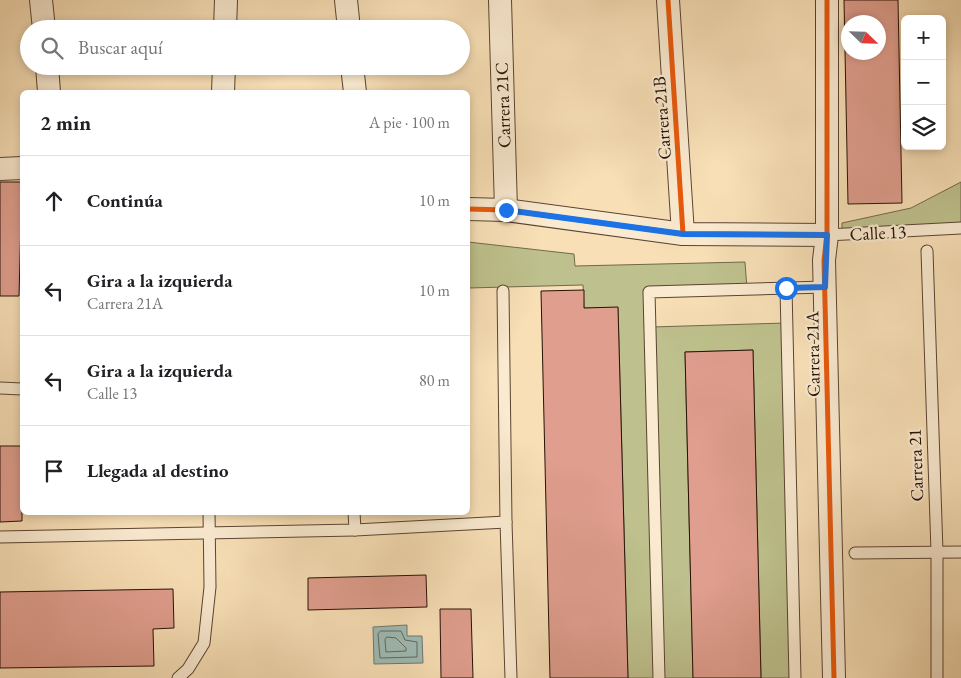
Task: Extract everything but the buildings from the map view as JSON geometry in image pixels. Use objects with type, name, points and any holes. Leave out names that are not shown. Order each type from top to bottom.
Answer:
[{"type":"street","points":[[41,0],[43,20]]},
{"type":"street","points":[[225,20],[226,0]]},
{"type":"street","points":[[346,0],[348,20]]},
{"type":"street","name":"Carrera 21C","points":[[500,0],[506,210]]},
{"type":"street","name":"Carrera 21B","points":[[668,0],[683,234]]},
{"type":"street","name":"Carrera 21A","points":[[827,0],[827,235],[825,287],[834,678]]},
{"type":"street","points":[[48,75],[50,90]]},
{"type":"street","points":[[223,90],[224,75]]},
{"type":"street","points":[[353,75],[355,90]]},
{"type":"street","points":[[0,169],[20,168]]},
{"type":"street","name":"Calle 13","points":[[470,209],[506,210],[683,234],[827,235]]},
{"type":"lane","name":"Calle 13","points":[[827,235],[961,228]]},
{"type":"lane","name":"Carrera 21","points":[[927,251],[936,552],[937,678]]},
{"type":"lane","points":[[659,678],[649,292],[825,287]]},
{"type":"lane","points":[[786,288],[795,678]]},
{"type":"lane","points":[[503,292],[506,522],[511,678]]},
{"type":"lane","points":[[0,388],[20,389]]},
{"type":"lane","points":[[178,678],[188,670],[204,643],[210,587],[209,515]]},
{"type":"lane","points":[[354,515],[355,530]]},
{"type":"lane","points":[[0,537],[355,530],[506,522]]},
{"type":"lane","points":[[855,552],[961,552]]},
{"type":"green space","points":[[961,182],[961,228],[842,235],[842,223],[911,208]]},
{"type":"green space","points":[[470,242],[574,254],[575,266],[745,262],[747,289],[649,292],[651,327],[786,323],[795,678],[761,678],[753,350],[685,352],[693,678],[628,678],[618,308],[584,308],[583,285],[470,288]]},
{"type":"water","points":[[407,625],[407,636],[422,636],[423,663],[374,664],[373,627]]},
{"type":"cycle path","points":[[668,0],[683,234]]},
{"type":"cycle path","points":[[827,0],[827,235],[824,260],[834,678]]},
{"type":"cycle path","points":[[470,209],[506,210],[683,234],[827,235]]},
{"type":"route","points":[[506,210],[683,234],[827,235],[824,260],[825,287],[786,288]]}]
